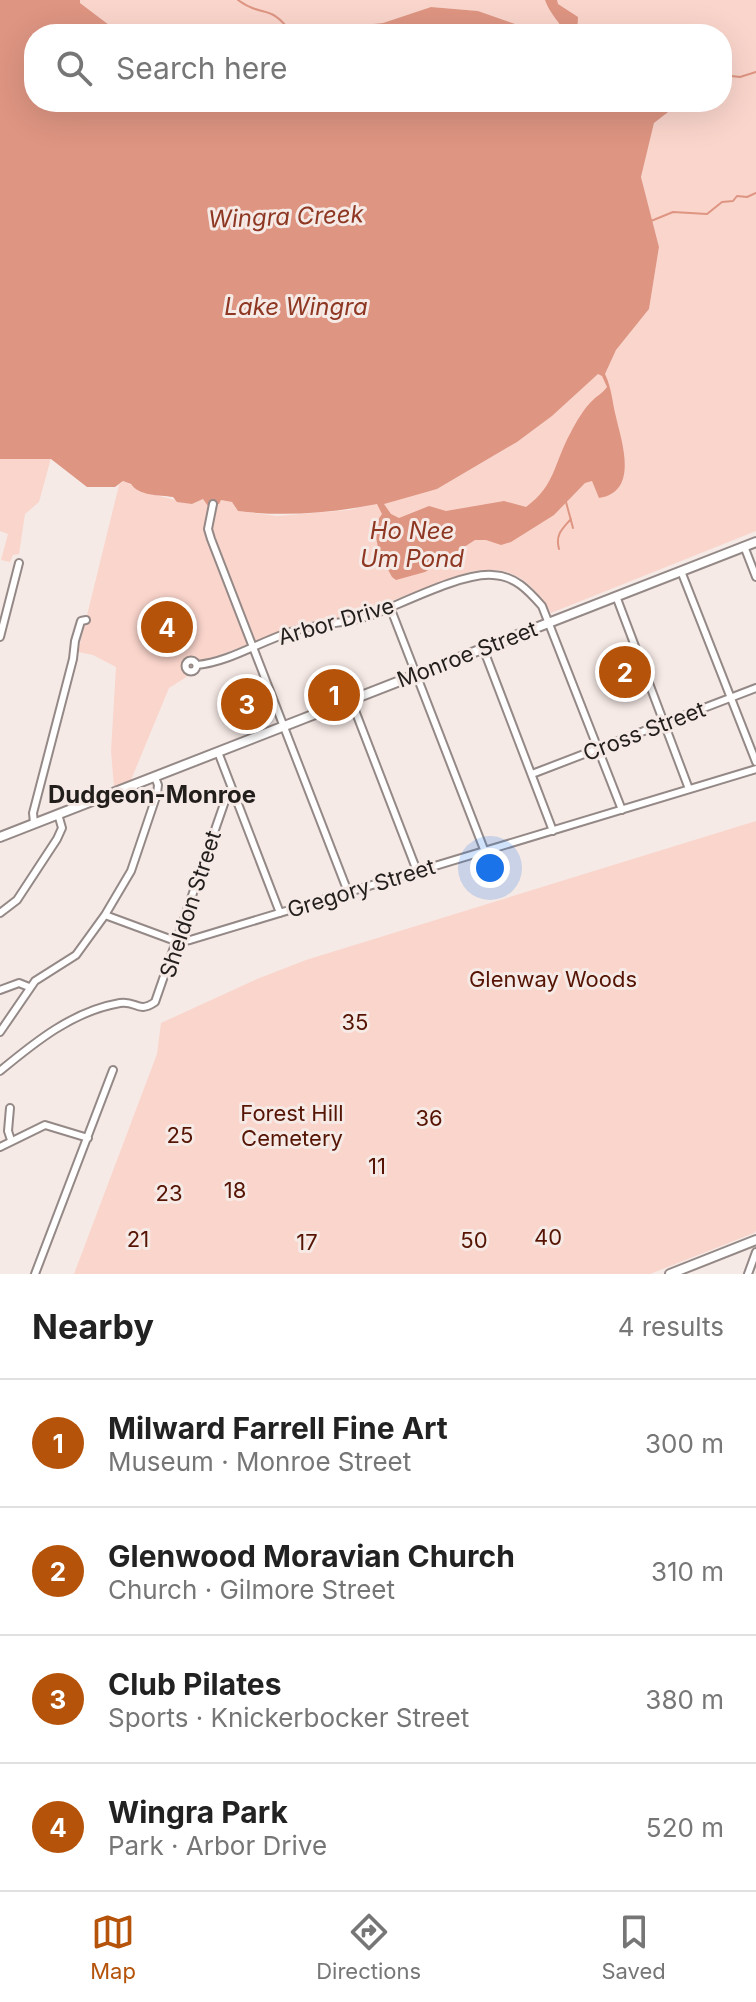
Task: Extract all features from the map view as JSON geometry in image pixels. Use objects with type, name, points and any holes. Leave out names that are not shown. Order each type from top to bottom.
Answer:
[{"type":"main road","name":"Monroe Street","points":[[0,837],[756,542]]},
{"type":"main road","points":[[670,1274],[756,1240]]},
{"type":"street","points":[[213,504],[208,529],[348,892]]},
{"type":"street","points":[[744,546],[756,577]]},
{"type":"street","points":[[0,637],[19,563]]},
{"type":"street","points":[[681,571],[756,762]]},
{"type":"street","name":"Arbor Drive","points":[[197,665],[314,625],[353,621],[468,578],[491,574],[511,579],[529,591],[542,606],[622,810]]},
{"type":"street","points":[[616,596],[689,789]]},
{"type":"street","points":[[390,607],[485,852]]},
{"type":"street","points":[[34,823],[33,813],[75,641],[81,621],[86,620]]},
{"type":"street","points":[[483,648],[553,831]]},
{"type":"street","name":"Cross Street","points":[[532,774],[756,688]]},
{"type":"street","points":[[351,700],[417,871]]},
{"type":"street","points":[[218,752],[280,913]]},
{"type":"street","name":"Gregory Street","points":[[178,942],[756,769]]},
{"type":"street","points":[[0,1032],[29,987],[76,955],[122,889],[140,847],[158,789],[155,777]]},
{"type":"street","name":"Sheldon Street","points":[[0,1071],[28,1046],[71,1021],[121,1003],[143,1008],[158,999],[225,801],[233,795]]},
{"type":"street","points":[[0,913],[17,900],[57,839],[62,828],[58,814]]},
{"type":"street","points":[[105,915],[178,942]]},
{"type":"street","points":[[0,990],[19,983],[29,987]]},
{"type":"street","points":[[35,1274],[113,1070]]},
{"type":"street","points":[[10,1108],[8,1131],[11,1140]]},
{"type":"street","points":[[0,1147],[45,1125],[88,1138]]},
{"type":"street","points":[[748,1274],[756,1252]]},
{"type":"green space","points":[[80,0],[756,0],[756,531],[551,613],[535,591],[518,576],[483,570],[469,572],[348,617],[314,621],[202,661],[169,688],[131,780],[114,787],[111,751],[116,667],[93,655],[78,652],[119,485],[123,481],[144,492],[192,504],[203,499],[209,504],[221,500],[232,502],[238,511],[277,516],[349,510],[437,489],[517,442],[552,416],[598,374],[605,374],[616,350],[649,309],[659,247],[641,177],[654,123],[668,112],[732,112],[732,24],[512,24],[478,11],[431,7],[373,24],[108,24]]},
{"type":"green space","points":[[51,458],[39,502],[25,514],[19,554],[13,555],[10,562],[1,560],[8,534],[0,531],[0,459]]},
{"type":"green space","points":[[756,821],[754,1233],[650,1274],[74,1274],[157,1054],[161,1023],[306,960]]},
{"type":"water","name":"Lake Wingra","points":[[0,0],[80,0],[108,24],[24,24],[24,112],[668,112],[654,123],[641,177],[659,247],[649,309],[616,350],[605,374],[622,440],[625,465],[624,477],[611,494],[599,498],[592,481],[585,483],[554,515],[511,542],[501,545],[475,540],[425,572],[396,580],[379,553],[374,526],[382,514],[377,504],[308,513],[238,511],[232,502],[221,500],[219,504],[208,506],[203,499],[192,504],[177,502],[173,497],[144,493],[123,481],[115,487],[87,487],[51,459],[0,459]],"holes":[[[598,374],[607,387],[581,415],[549,482],[526,507],[504,501],[446,511],[429,506],[399,518],[391,514],[384,504],[437,489],[517,442],[552,416]]]},
{"type":"water","points":[[545,0],[557,0],[558,4],[578,17],[578,24],[559,24]]},
{"type":"water","points":[[431,7],[478,11],[515,24],[373,24]]},
{"type":"waterway","points":[[238,0],[272,14],[284,24]]},
{"type":"waterway","points":[[732,76],[756,72]]},
{"type":"waterway","points":[[651,221],[673,212],[707,214],[722,202],[756,193]]},
{"type":"waterway","points":[[566,502],[573,528]]},
{"type":"waterway","points":[[559,549],[559,536],[571,519]]},
{"type":"place","name":"Wingra Park","points":[[167,627]]},
{"type":"place","name":"Glenwood Moravian Church","points":[[625,672]]},
{"type":"place","name":"Milward Farrell Fine Art","points":[[334,695]]},
{"type":"place","name":"Club Pilates","points":[[247,704]]},
{"type":"district","name":"Dudgeon-Monroe","points":[[152,795]]},
{"type":"water label","name":"Wingra Creek","points":[[286,217]]},
{"type":"water label","name":"Ho Nee Um Pond","points":[[412,545]]},
{"type":"park label","name":"Glenway Woods","points":[[553,979]]},
{"type":"park label","name":"35","points":[[355,1022]]},
{"type":"park label","name":"36","points":[[429,1118]]},
{"type":"park label","name":"Forest Hill Cemetery","points":[[292,1126]]},
{"type":"park label","name":"25","points":[[180,1135]]},
{"type":"park label","name":"11","points":[[377,1166]]},
{"type":"park label","name":"18","points":[[235,1190]]},
{"type":"park label","name":"23","points":[[169,1193]]},
{"type":"park label","name":"40","points":[[548,1237]]},
{"type":"park label","name":"21","points":[[138,1239]]},
{"type":"park label","name":"50","points":[[474,1240]]},
{"type":"park label","name":"17","points":[[307,1242]]}]
